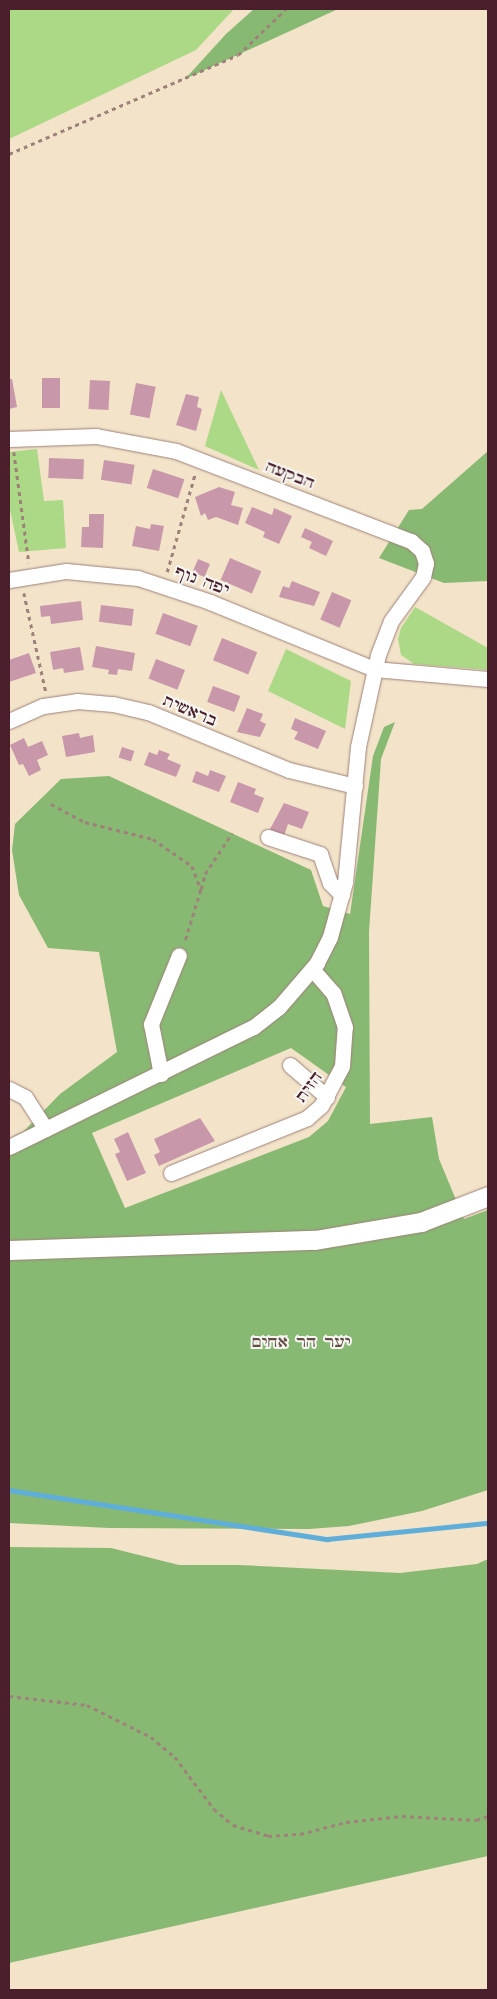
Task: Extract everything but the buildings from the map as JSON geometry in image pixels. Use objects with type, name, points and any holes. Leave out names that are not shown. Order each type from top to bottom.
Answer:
[{"type":"main road","points":[[9,1250],[315,1240],[421,1222],[488,1196]]},
{"type":"street","name":"הבקעה","points":[[9,1146],[161,1074],[253,1027],[279,1007],[312,969],[330,937],[342,895],[360,735],[374,669],[391,621],[423,577],[426,563],[422,551],[411,541],[200,459],[124,439],[69,435],[11,438]]},
{"type":"street","name":"יפה נוף","points":[[20,577],[66,571],[102,572],[163,586],[374,669],[488,679]]},
{"type":"street","name":"בראשית","points":[[9,721],[49,705],[78,701],[113,704],[148,712],[288,770],[355,786]]},
{"type":"street","points":[[268,837],[320,854],[330,883],[342,895]]},
{"type":"street","points":[[161,1074],[151,1024],[180,955]]},
{"type":"street","name":"הזית","points":[[171,1173],[309,1117],[327,1097],[342,1066],[345,1027],[333,993],[312,969]]},
{"type":"street","points":[[290,1065],[327,1097]]},
{"type":"street","points":[[9,1088],[25,1097],[46,1129]]},
{"type":"path","points":[[9,154],[238,55],[286,9]]},
{"type":"path","points":[[11,438],[20,577],[49,705]]},
{"type":"path","points":[[163,586],[200,459]]},
{"type":"path","points":[[51,804],[85,822],[153,839],[192,866],[201,890]]},
{"type":"path","points":[[180,955],[194,921],[205,874],[232,833]]},
{"type":"path","points":[[9,1696],[87,1705],[151,1737],[175,1758],[220,1814],[234,1825],[268,1836],[300,1834],[346,1822],[402,1816],[476,1820],[488,1816]]},
{"type":"green space","points":[[9,9],[234,9],[196,50],[9,139]]},
{"type":"green space","points":[[254,9],[338,9],[185,79],[226,34]]},
{"type":"green space","points":[[221,390],[259,470],[205,446]]},
{"type":"green space","points":[[37,449],[44,501],[63,500],[66,548],[19,552],[9,505],[9,452]]},
{"type":"green space","points":[[488,451],[488,581],[444,583],[379,558],[409,510],[422,509]]},
{"type":"green space","points":[[415,607],[488,648],[488,670],[414,664],[401,655],[398,639],[401,628]]},
{"type":"green space","points":[[286,649],[351,681],[345,729],[268,691]]},
{"type":"green space","name":"יער הר אחים","points":[[395,722],[381,759],[369,932],[370,1124],[432,1117],[439,1159],[464,1219],[488,1210],[488,1490],[422,1511],[349,1526],[309,1529],[109,1528],[9,1523],[9,1139],[24,1131],[60,1094],[117,1052],[99,952],[48,948],[19,895],[12,850],[15,824],[61,779],[109,776],[311,870],[323,906],[350,914],[373,756],[384,727]],"holes":[[[291,1048],[346,1087],[328,1121],[309,1137],[125,1208],[92,1133]]]},
{"type":"green space","points":[[9,1547],[111,1548],[179,1565],[239,1565],[400,1573],[477,1564],[488,1559],[488,1856],[9,1963]]},
{"type":"waterway","points":[[9,1490],[327,1539],[488,1523]]}]
